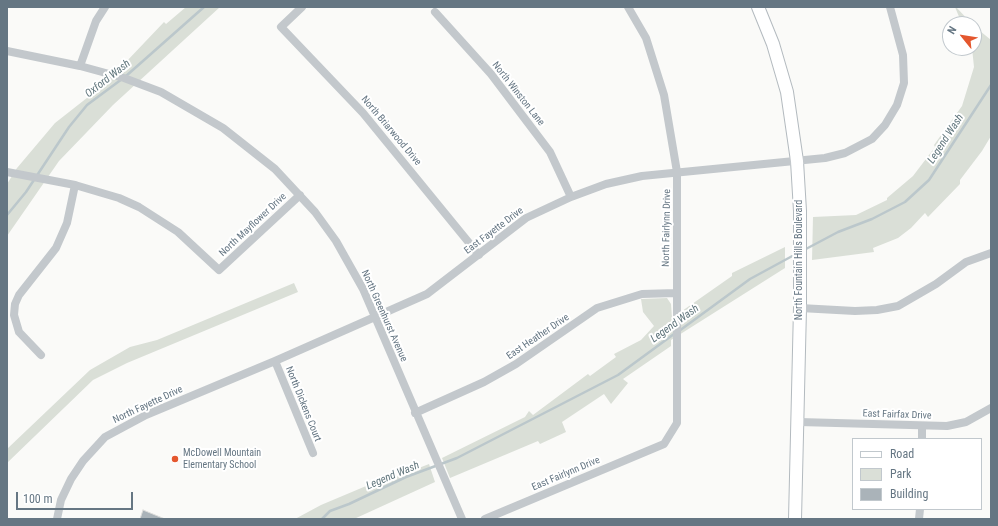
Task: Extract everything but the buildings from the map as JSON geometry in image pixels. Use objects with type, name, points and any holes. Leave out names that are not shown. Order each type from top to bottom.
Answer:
[{"type":"main road","name":"North Fountain Hills Boulevard","points":[[758,7],[773,44],[787,92],[797,161],[800,211],[800,308],[796,519]]},
{"type":"street","points":[[80,66],[96,21],[105,7]]},
{"type":"street","name":"North Briarwood Drive","points":[[302,7],[281,27],[364,113],[479,255]]},
{"type":"street","name":"North Fairlynn Drive","points":[[628,7],[646,38],[664,95],[677,172],[677,423],[664,444],[655,448]]},
{"type":"street","name":"East Fayette Drive","points":[[224,383],[427,294],[526,218],[571,196],[606,184],[642,176],[825,158],[845,152],[872,139],[885,125],[897,105],[904,83],[902,56],[890,7]]},
{"type":"street","name":"North Winston Lane","points":[[435,12],[491,74],[550,152],[571,196]]},
{"type":"street","name":"North Greenhurst Avenue","points":[[7,51],[80,66],[124,78],[161,92],[197,111],[223,128],[261,157],[300,195],[315,212],[336,241],[363,289],[415,413],[462,519]]},
{"type":"street","name":"North Mayflower Drive","points":[[7,172],[75,184],[119,198],[139,207],[178,232],[219,270],[300,195]]},
{"type":"street","points":[[40,355],[19,332],[14,315],[15,304],[18,295],[56,248],[67,223],[75,184]]},
{"type":"street","points":[[800,308],[855,311],[877,310],[898,306],[936,284],[966,262],[991,253]]},
{"type":"street","name":"East Heather Drive","points":[[415,413],[484,382],[516,364],[597,308],[642,294],[676,293]]},
{"type":"street","name":"North Dickens Court","points":[[275,361],[313,453]]},
{"type":"street","name":"North Fayette Drive","points":[[58,519],[61,500],[71,479],[83,461],[105,437],[146,415],[224,383]]},
{"type":"street","name":"East Fairfax Drive","points":[[799,422],[947,426],[966,422],[991,408]]},
{"type":"street","points":[[922,426],[922,438]]},
{"type":"street","name":"East Fairlynn Drive","points":[[484,519],[655,448]]},
{"type":"green space","points":[[186,7],[220,7],[113,105],[59,161],[7,236],[7,184],[17,168],[55,123],[106,83],[164,22],[166,24]]},
{"type":"green space","points":[[955,7],[964,16],[959,16]]},
{"type":"green space","points":[[982,33],[991,40],[991,136],[982,151],[960,180],[960,184],[928,217],[925,213],[911,228],[898,238],[873,248],[874,252],[812,260],[813,217],[856,215],[887,200],[887,198],[913,176],[935,147],[934,145],[962,106],[974,67],[973,56],[982,56]]},
{"type":"green space","points":[[785,247],[785,268],[671,340],[671,346],[623,379],[628,383],[611,404],[604,394],[562,422],[566,432],[540,444],[538,441],[450,478],[442,458],[525,417],[529,411],[533,415],[588,374],[590,376],[616,357],[614,354],[641,340],[654,326],[643,312],[641,299],[667,298],[671,304],[672,318],[732,276],[732,273]]},
{"type":"green space","points":[[294,283],[298,292],[127,363],[93,380],[7,463],[7,449],[90,370],[130,347],[157,340]]},
{"type":"green space","points":[[429,464],[435,482],[354,519],[295,519],[321,505],[378,481],[396,477]]},
{"type":"waterway","name":"Oxford Wash","points":[[126,76],[204,7]]},
{"type":"waterway","name":"Oxford Wash","points":[[7,215],[26,192],[69,127],[87,105],[122,79]]},
{"type":"waterway","name":"Legend Wash","points":[[804,250],[838,232],[872,219],[905,202],[929,180],[991,85]]},
{"type":"waterway","name":"Legend Wash","points":[[679,331],[750,279],[796,254]]},
{"type":"waterway","name":"Legend Wash","points":[[322,519],[330,511],[349,504],[406,477],[457,458],[618,375],[674,334]]},
{"type":"place","name":"McDowell Mountain Elementary School","points":[[175,459]]}]
